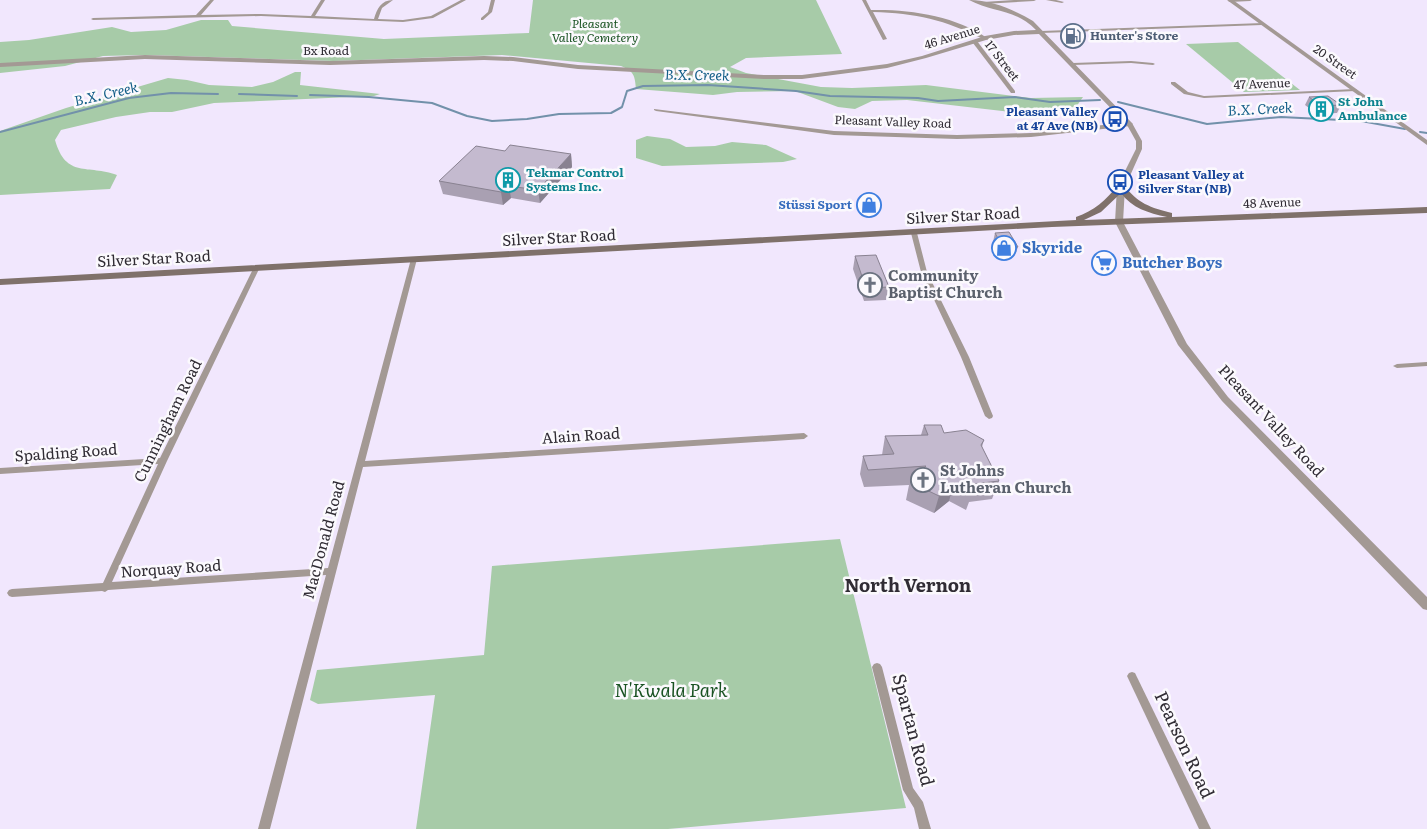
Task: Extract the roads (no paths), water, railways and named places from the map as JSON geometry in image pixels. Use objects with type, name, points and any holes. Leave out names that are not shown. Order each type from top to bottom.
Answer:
[{"type":"main road","points":[[1052,224],[1090,215],[1110,200],[1120,186],[1129,199],[1150,211],[1173,216],[1216,218]]},
{"type":"main road","name":"48 Avenue","points":[[1119,222],[1427,210]]},
{"type":"main road","name":"Silver Star Road","points":[[0,282],[1052,224],[1119,222]]},
{"type":"street","points":[[198,16],[212,0]]},
{"type":"street","points":[[312,18],[323,0]]},
{"type":"street","points":[[374,20],[380,7],[391,0]]},
{"type":"street","points":[[93,19],[261,15],[419,20],[432,16],[464,0]]},
{"type":"street","points":[[482,19],[490,12],[493,0]]},
{"type":"street","points":[[864,0],[872,11],[886,39]]},
{"type":"street","name":"Pleasant Valley Road","points":[[972,0],[1022,16],[1074,64],[1130,124],[1139,140],[1139,149],[1120,186],[1119,222],[1183,345],[1225,399],[1427,605]]},
{"type":"street","points":[[983,3],[1034,0]]},
{"type":"street","points":[[1048,0],[1062,2]]},
{"type":"street","points":[[1230,0],[1250,0]]},
{"type":"street","name":"20 Street","points":[[1230,0],[1427,143]]},
{"type":"street","name":"17 Street","points":[[872,11],[919,13],[965,28],[985,38]]},
{"type":"street","name":"46 Avenue","points":[[651,71],[764,77],[825,76],[887,66],[985,38],[1014,32],[1262,24]]},
{"type":"street","name":"17 Street","points":[[974,42],[1014,92]]},
{"type":"street","name":"Bx Road","points":[[0,65],[146,57],[330,63],[484,58],[513,59],[578,67],[651,71]]},
{"type":"street","points":[[1074,64],[1131,62],[1153,64]]},
{"type":"street","name":"47 Avenue","points":[[1173,83],[1186,93],[1204,97],[1355,90]]},
{"type":"street","name":"Pleasant Valley Road","points":[[656,110],[834,133],[957,137],[1031,136],[1130,124]]},
{"type":"street","points":[[914,233],[924,272],[965,357],[989,416]]},
{"type":"street","name":"MacDonald Road","points":[[264,829],[414,259]]},
{"type":"street","name":"Cunningham Road","points":[[105,588],[163,461],[257,267]]},
{"type":"street","points":[[1396,366],[1427,364]]},
{"type":"street","name":"Alain Road","points":[[360,464],[804,436]]},
{"type":"street","name":"Spalding Road","points":[[0,471],[163,461]]},
{"type":"street","name":"Norquay Road","points":[[12,593],[332,571]]},
{"type":"street","name":"Spartan Road","points":[[877,667],[908,790],[919,806],[925,829]]},
{"type":"street","name":"Pearson Road","points":[[1132,676],[1205,829]]},
{"type":"waterway","name":"B.X. Creek","points":[[310,95],[369,97],[432,103],[467,116],[492,121],[527,119],[559,114],[611,113],[622,107],[627,91],[643,86],[708,85],[796,91],[830,96],[918,98],[938,101],[1015,97],[1050,102],[1100,100]]},
{"type":"waterway","name":"B.X. Creek","points":[[0,132],[129,98],[171,93],[218,94]]},
{"type":"waterway","name":"B.X. Creek","points":[[239,94],[297,96]]},
{"type":"waterway","name":"B.X. Creek","points":[[1118,102],[1207,124],[1281,117],[1361,121],[1405,129]]},
{"type":"waterway","name":"B.X. Creek","points":[[1420,132],[1427,133]]},
{"type":"place","name":"Hunter's Store","points":[[1073,36]]},
{"type":"place","name":"St John Ambulance","points":[[1321,109]]},
{"type":"place","name":"Pleasant Valley at 47 Ave (NB)","points":[[1115,119]]},
{"type":"place","name":"Tekmar Control Systems Inc.","points":[[508,180]]},
{"type":"place","name":"Pleasant Valley at Silver Star (NB)","points":[[1120,182]]},
{"type":"place","name":"Stüssi Sport","points":[[869,205]]},
{"type":"place","name":"Skyride","points":[[1004,248]]},
{"type":"place","name":"Butcher Boys","points":[[1104,263]]},
{"type":"place","name":"Community Baptist Church","points":[[870,285]]},
{"type":"place","name":"St Johns Lutheran Church","points":[[923,480]]},
{"type":"district","name":"North Vernon","points":[[908,586]]},
{"type":"park label","name":"Pleasant Valley Cemetery","points":[[595,31]]},
{"type":"park label","name":"N'Kwala Park","points":[[671,691]]}]
